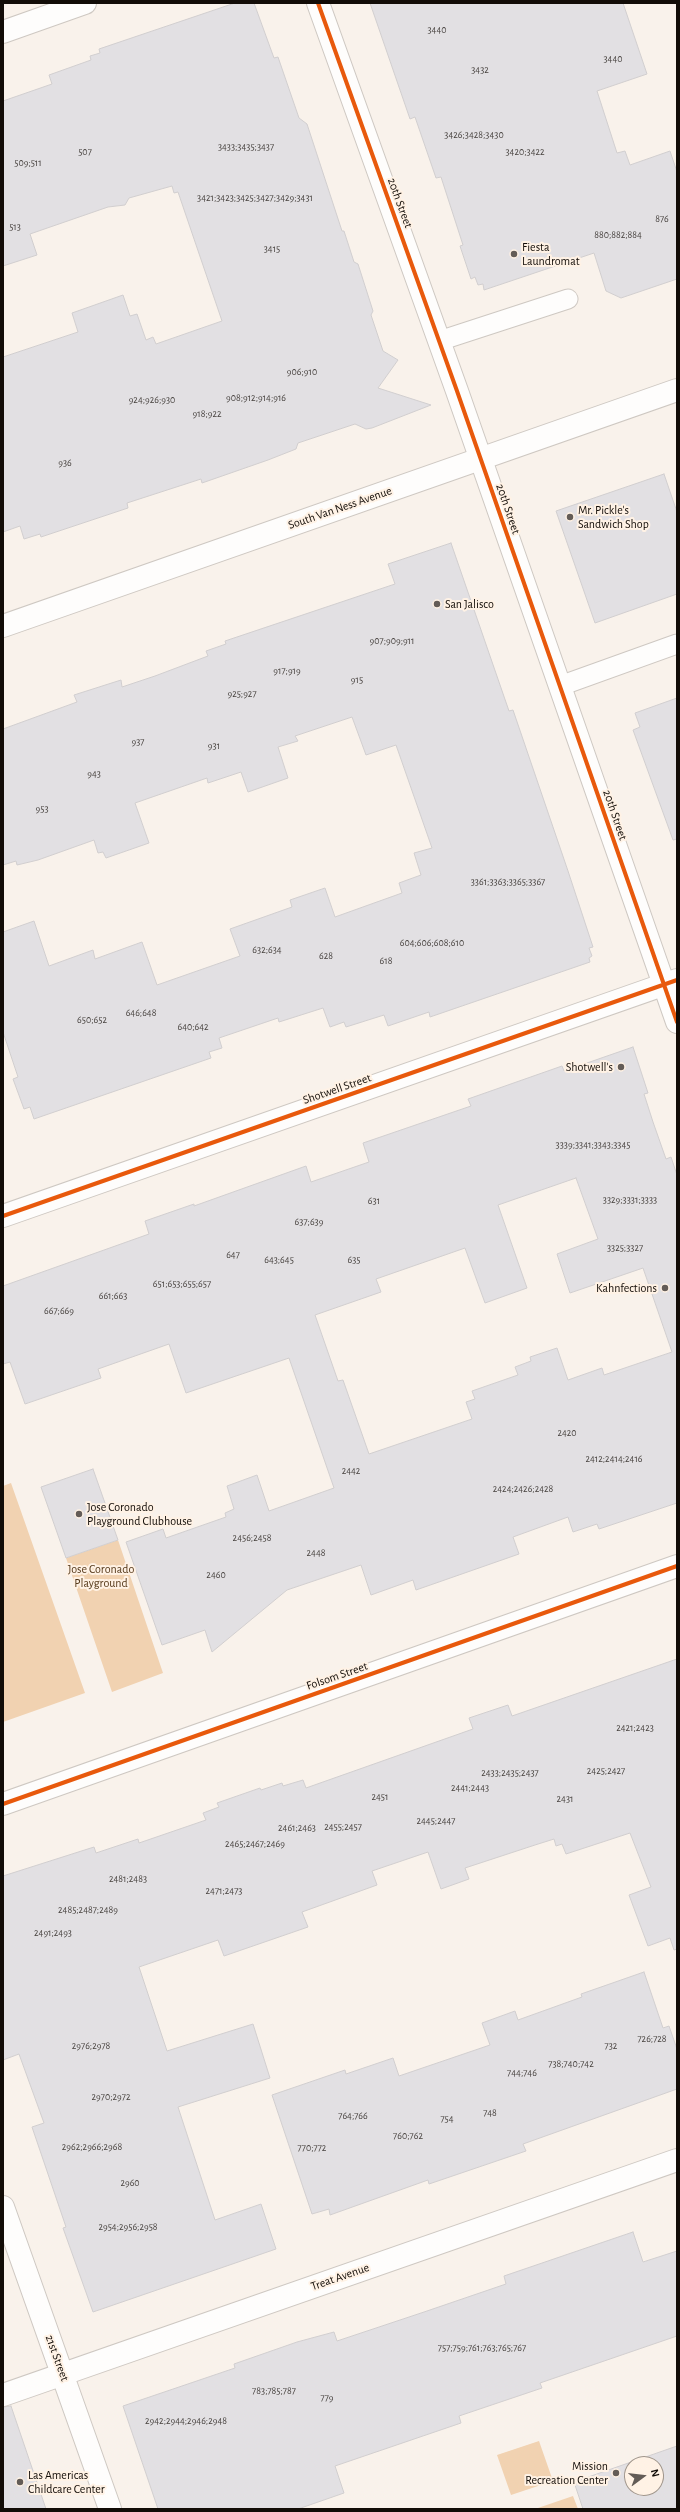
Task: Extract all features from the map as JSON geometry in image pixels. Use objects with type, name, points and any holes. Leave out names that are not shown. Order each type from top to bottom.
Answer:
[{"type":"street","points":[[3,32],[85,3]]},
{"type":"street","name":"20th Street","points":[[318,3],[560,686],[670,982],[677,1022]]},
{"type":"street","name":"South Van Ness Avenue","points":[[3,626],[677,390]]},
{"type":"street","name":"Shotwell Street","points":[[3,1216],[670,982]]},
{"type":"street","name":"Folsom Street","points":[[3,1804],[677,1566]]},
{"type":"street","name":"Treat Avenue","points":[[3,2394],[677,2160]]},
{"type":"street","name":"21st Street","points":[[3,2207],[110,2509]]},
{"type":"lane","points":[[439,341],[568,299]]},
{"type":"lane","points":[[560,686],[677,644]]},
{"type":"green space","points":[[11,1483],[85,1693],[3,1722],[3,1486]]},
{"type":"green space","name":"Jose Coronado Playground","points":[[118,1540],[163,1673],[112,1692],[66,1558]]},
{"type":"green space","points":[[539,2441],[553,2481],[511,2495],[497,2455]]},
{"type":"green space","points":[[573,2496],[578,2509],[535,2509]]},
{"type":"building","points":[[235,3],[254,3],[274,58],[278,57],[299,118],[307,124],[342,231],[344,231],[354,262],[358,264],[373,311],[371,315],[383,351],[398,360],[378,388],[431,405],[372,428],[366,429],[355,424],[298,443],[296,449],[268,460],[202,483],[201,479],[127,503],[128,508],[41,537],[40,534],[24,539],[20,526],[3,532],[3,357],[78,332],[72,313],[123,295],[130,316],[137,314],[146,340],[153,337],[156,344],[222,321],[178,192],[174,193],[172,186],[129,198],[125,205],[108,207],[30,234],[37,255],[3,266],[3,101],[52,84],[49,75],[91,60],[90,56],[100,53],[99,49]]},
{"type":"building","points":[[370,3],[623,3],[647,74],[597,91],[617,153],[625,151],[630,165],[670,151],[677,172],[677,279],[621,298],[606,291],[594,253],[484,290],[483,284],[478,285],[475,277],[471,279],[460,246],[463,245],[441,177],[436,178],[415,117],[410,119]]},
{"type":"building","points":[[664,474],[677,512],[677,594],[595,623],[556,511]]},
{"type":"building","points":[[451,543],[509,711],[513,710],[568,871],[593,947],[589,948],[592,956],[589,958],[590,962],[430,1017],[429,1012],[388,1026],[384,1015],[346,1027],[344,1022],[330,1027],[323,1008],[279,1022],[278,1018],[219,1038],[222,1048],[209,1052],[211,1058],[34,1119],[30,1107],[24,1109],[13,1079],[18,1077],[3,1032],[3,932],[34,921],[49,966],[93,950],[95,959],[142,942],[157,985],[240,956],[230,929],[292,907],[290,900],[325,888],[335,917],[402,893],[399,883],[421,875],[414,853],[432,848],[396,745],[366,755],[352,717],[295,736],[298,741],[278,747],[288,778],[248,792],[241,772],[208,783],[207,778],[135,803],[149,843],[106,858],[103,852],[98,853],[94,840],[38,860],[17,865],[16,861],[3,865],[3,729],[77,702],[74,695],[121,680],[122,687],[155,676],[208,656],[206,651],[226,644],[225,641],[395,584],[388,564]]},
{"type":"building","points":[[677,698],[677,839],[673,840],[633,730],[640,727],[635,713]]},
{"type":"building","points":[[633,1047],[648,1093],[644,1094],[653,1122],[666,1159],[671,1157],[677,1175],[677,1503],[599,1529],[597,1524],[573,1532],[568,1517],[513,1537],[519,1554],[416,1590],[413,1580],[371,1595],[361,1565],[287,1590],[212,1652],[205,1630],[162,1645],[126,1542],[163,1529],[166,1538],[226,1517],[225,1513],[234,1509],[227,1486],[257,1475],[269,1511],[334,1488],[289,1358],[186,1393],[169,1344],[98,1369],[101,1378],[25,1404],[10,1362],[3,1364],[3,1286],[149,1234],[145,1221],[194,1204],[194,1206],[306,1166],[311,1182],[369,1162],[363,1143],[471,1106],[468,1099],[562,1066],[564,1071]],"holes":[[[576,1178],[598,1239],[557,1254],[570,1293],[643,1268],[672,1352],[604,1375],[602,1368],[568,1380],[557,1348],[530,1357],[531,1361],[515,1367],[518,1375],[472,1391],[475,1399],[466,1402],[472,1419],[369,1454],[343,1380],[338,1381],[315,1315],[381,1292],[376,1279],[465,1248],[485,1303],[527,1288],[498,1205]]]},
{"type":"building","name":"Jose Coronado Playground Clubhouse","points":[[93,1469],[118,1540],[66,1558],[41,1487]]},
{"type":"building","points":[[677,1659],[677,1949],[674,1950],[670,1938],[648,1946],[629,1895],[651,1887],[630,1833],[566,1854],[562,1844],[556,1846],[554,1839],[465,1868],[469,1879],[441,1889],[428,1852],[372,1871],[377,1885],[302,1912],[308,1927],[224,1956],[218,1940],[139,1967],[167,2051],[253,2024],[270,2078],[178,2107],[215,2220],[261,2204],[276,2249],[93,2312],[63,2228],[66,2227],[32,2127],[44,2123],[19,2054],[3,2060],[3,1876],[94,1847],[96,1853],[138,1839],[139,1843],[206,1820],[203,1813],[219,1807],[217,1803],[260,1788],[261,1790],[282,1783],[283,1786],[303,1780],[306,1788],[473,1729],[469,1718],[508,1705],[512,1716]]},
{"type":"building","points":[[644,1972],[663,2028],[669,2026],[677,2049],[677,2089],[523,2144],[526,2151],[429,2184],[428,2180],[330,2215],[329,2209],[312,2214],[272,2095],[345,2070],[346,2074],[393,2058],[399,2076],[490,2045],[482,2023],[515,2011],[518,2020],[582,1997],[581,1994]]},
{"type":"building","points":[[633,2232],[643,2262],[677,2251],[677,2336],[540,2383],[542,2388],[459,2416],[461,2423],[335,2466],[344,2493],[298,2509],[158,2509],[123,2406],[235,2368],[234,2364],[297,2342],[334,2332],[337,2341],[424,2312],[506,2284],[504,2276]]},
{"type":"building","name":"Las Americas Childcare Center","points":[[11,2406],[46,2509],[3,2509],[3,2407]]},
{"type":"building","name":"Mission Recreation Center","points":[[677,2446],[677,2509],[583,2509],[574,2482],[624,2465],[624,2496],[664,2496],[664,2456],[648,2456]]},
{"type":"cycle path","points":[[318,3],[457,391],[677,1022]]},
{"type":"cycle path","points":[[3,1216],[677,980]]},
{"type":"cycle path","points":[[3,1804],[677,1566]]},
{"type":"place","name":"Fiesta Laundromat","points":[[514,254]]},
{"type":"place","name":"Mr. Pickle's Sandwich Shop","points":[[570,517]]},
{"type":"place","name":"San Jalisco","points":[[437,604]]},
{"type":"place","name":"Shotwell's","points":[[621,1067]]},
{"type":"place","name":"Kahnfections","points":[[665,1288]]},
{"type":"place","name":"Jose Coronado Playground Clubhouse","points":[[79,1514]]},
{"type":"place","name":"Mission Recreation Center","points":[[616,2473]]},
{"type":"place","name":"Las Americas Childcare Center","points":[[20,2482]]}]
